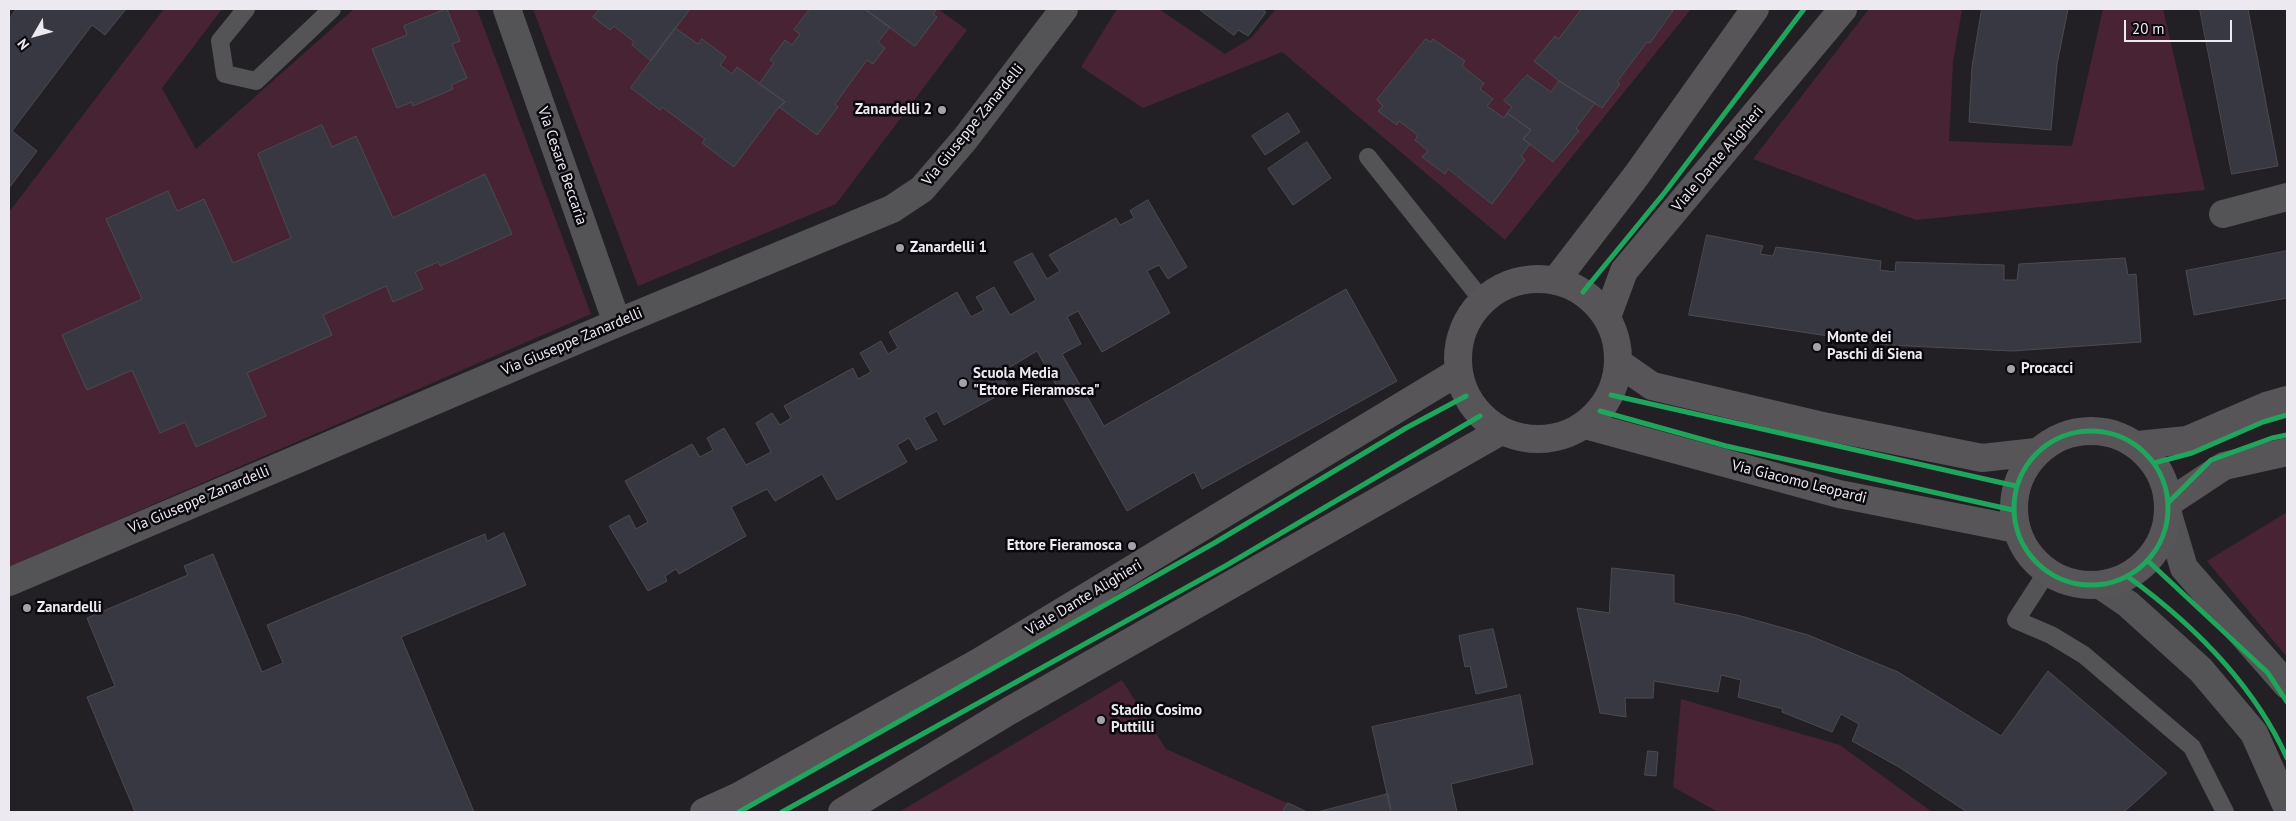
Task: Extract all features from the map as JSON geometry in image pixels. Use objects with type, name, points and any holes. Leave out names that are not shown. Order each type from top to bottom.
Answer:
[{"type":"street","name":"Via Cesare Beccaria","points":[[507,9],[617,323]]},
{"type":"street","name":"Via Giuseppe Zanardelli","points":[[9,582],[617,323],[892,209],[922,189],[965,139],[1064,9]]},
{"type":"street","points":[[1556,280],[1636,176],[1755,9]]},
{"type":"street","name":"Viale Dante Alighieri","points":[[1607,317],[1624,271],[1843,9]]},
{"type":"street","points":[[2223,214],[2287,197]]},
{"type":"street","points":[[1530,278],[1556,280],[1583,292],[1596,303],[1607,317],[1616,339],[1619,363],[1616,380],[1611,395],[1600,411],[1585,425],[1566,435],[1544,440],[1522,438],[1501,431],[1480,416],[1466,396],[1458,372],[1458,346],[1466,321],[1482,300],[1504,285],[1530,278]]},
{"type":"street","points":[[1619,363],[1652,386],[1818,425],[1982,458],[2036,452]]},
{"type":"street","name":"Viale Dante Alighieri","points":[[704,812],[739,796],[979,662],[1458,372]]},
{"type":"street","points":[[2136,445],[2187,440],[2266,406],[2287,400]]},
{"type":"street","name":"Via Giacomo Leopardi","points":[[1585,425],[1839,494],[2016,529]]},
{"type":"street","points":[[2287,452],[2224,466],[2168,509],[2162,539],[2148,561],[2128,576],[2100,585],[2081,585],[2063,580],[2047,572],[2028,553],[2016,529],[2012,510],[2016,486],[2024,467],[2036,452],[2053,439],[2074,432],[2096,430],[2117,434],[2136,445],[2154,463],[2165,484],[2168,509],[2184,568],[2287,685]]},
{"type":"street","points":[[842,812],[1009,711],[1501,431]]},
{"type":"street","points":[[2100,585],[2128,604],[2201,670],[2254,734],[2287,807]]},
{"type":"lane","points":[[246,9],[220,41],[225,74],[256,81],[332,9]]},
{"type":"lane","points":[[1368,157],[1482,300]]},
{"type":"lane","points":[[2047,572],[2016,620],[2051,635],[2084,655],[2192,747],[2225,812]]},
{"type":"shaded area","points":[[164,9],[222,9],[162,88],[196,149],[354,9],[446,9],[404,26],[407,35],[372,49],[397,108],[412,102],[414,106],[452,89],[451,85],[466,78],[452,44],[460,41],[447,9],[477,9],[591,314],[9,567],[9,212]],"holes":[[[322,125],[332,147],[356,136],[393,218],[485,174],[512,234],[440,266],[438,262],[415,272],[423,289],[394,302],[386,286],[323,315],[247,373],[266,416],[196,447],[185,422],[160,433],[132,370],[87,389],[62,335],[142,299],[106,219],[168,191],[177,211],[204,199],[233,263],[291,238],[258,154]]]},
{"type":"shaded area","points":[[533,9],[600,9],[594,17],[610,30],[614,26],[634,42],[632,46],[651,61],[631,88],[659,109],[662,107],[705,139],[702,143],[734,167],[779,107],[817,135],[838,107],[835,104],[867,60],[885,48],[878,42],[890,27],[933,14],[938,9],[967,30],[836,204],[638,286]]},
{"type":"shaded area","points":[[690,9],[810,9],[794,30],[800,34],[792,45],[785,40],[770,60],[774,63],[759,84],[737,68],[732,74],[720,65],[726,57],[702,39],[698,44],[675,28]]},
{"type":"shaded area","points":[[1117,9],[1159,9],[1225,54],[1251,38],[1276,9],[1582,9],[1558,39],[1555,36],[1534,60],[1559,81],[1551,92],[1526,75],[1504,101],[1512,107],[1504,118],[1487,106],[1493,99],[1480,89],[1484,82],[1462,66],[1464,61],[1433,39],[1431,42],[1426,39],[1378,100],[1383,106],[1379,111],[1397,124],[1399,121],[1418,135],[1415,140],[1428,151],[1422,157],[1445,174],[1448,170],[1492,203],[1525,160],[1521,156],[1530,144],[1554,162],[1578,131],[1576,128],[1595,103],[1602,108],[1620,85],[1617,82],[1647,42],[1650,43],[1673,12],[1670,9],[1691,9],[1505,240],[1282,52],[1143,108],[1081,67]]},
{"type":"shaded area","points":[[1869,9],[1962,9],[1953,62],[1949,141],[2072,146],[2103,9],[2163,9],[2205,190],[1916,220],[1753,159]]},
{"type":"shaded area","points":[[2287,512],[2287,657],[2207,561]]},
{"type":"shaded area","name":"Stadio Cosimo Puttilli","points":[[1122,680],[1166,749],[1307,812],[899,812]]},
{"type":"shaded area","points":[[1681,699],[1840,745],[1932,812],[1718,812],[1673,787]]},
{"type":"building","points":[[17,9],[126,9],[105,35],[92,25],[12,131],[37,151],[9,188],[9,19]]},
{"type":"building","points":[[447,9],[460,41],[452,44],[467,78],[451,85],[453,89],[413,106],[412,102],[397,108],[372,49],[407,35],[404,26]]},
{"type":"building","points":[[600,9],[690,9],[651,61],[632,45],[634,42],[614,26],[610,30],[593,17]]},
{"type":"building","points":[[810,9],[865,9],[890,27],[878,42],[885,48],[873,64],[867,60],[835,104],[838,107],[817,135],[779,107],[785,102],[759,84],[774,63],[770,60],[785,40],[792,45],[800,34],[794,30]]},
{"type":"building","points":[[865,9],[937,9],[933,14],[937,17],[915,46]]},
{"type":"building","points":[[1199,9],[1262,9],[1266,12],[1248,36],[1238,30],[1234,35]]},
{"type":"building","points":[[1582,9],[1670,9],[1673,11],[1650,43],[1647,42],[1617,82],[1620,84],[1602,108],[1559,81],[1534,61],[1555,36],[1558,39]]},
{"type":"building","points":[[1982,9],[2068,9],[2057,64],[2051,130],[1969,122],[1972,67]]},
{"type":"building","points":[[2200,9],[2248,9],[2278,166],[2232,174]]},
{"type":"building","points":[[675,28],[698,44],[702,39],[726,57],[720,65],[732,74],[737,67],[785,102],[779,107],[734,167],[702,143],[705,139],[662,107],[660,110],[631,88]]},
{"type":"building","points":[[1426,39],[1431,42],[1433,39],[1465,61],[1462,66],[1484,83],[1480,89],[1493,99],[1487,106],[1504,118],[1507,113],[1531,130],[1523,139],[1530,144],[1521,156],[1525,160],[1492,204],[1448,169],[1445,174],[1422,157],[1428,151],[1415,140],[1418,135],[1399,121],[1397,125],[1378,111],[1383,106],[1377,100]]},
{"type":"building","points":[[1527,75],[1551,92],[1559,81],[1595,103],[1576,128],[1579,131],[1553,162],[1523,139],[1531,130],[1507,113],[1512,107],[1504,101]]},
{"type":"building","points":[[1288,113],[1300,132],[1265,155],[1252,136]]},
{"type":"building","points":[[322,125],[332,147],[356,136],[393,218],[485,174],[512,234],[440,266],[438,262],[415,272],[423,289],[393,302],[386,286],[323,315],[332,335],[247,373],[266,416],[196,447],[185,422],[160,433],[132,370],[87,390],[62,335],[142,299],[106,219],[168,191],[177,211],[204,199],[233,263],[291,238],[258,154]]},
{"type":"building","points":[[1307,142],[1331,178],[1293,205],[1268,169]]},
{"type":"building","name":"Scuola Media \"Ettore Fieramosca\"","points":[[1148,200],[1187,267],[1168,279],[1159,265],[1147,271],[1170,313],[1102,352],[1078,311],[1067,317],[1081,344],[1062,354],[1104,426],[1346,289],[1397,381],[1202,489],[1194,472],[1127,511],[1037,351],[1000,373],[1010,389],[944,425],[937,411],[924,418],[937,440],[916,450],[909,438],[897,445],[907,462],[837,500],[822,474],[775,501],[767,489],[731,507],[746,536],[679,574],[676,569],[665,576],[667,581],[648,591],[609,526],[629,515],[636,529],[648,522],[625,481],[692,444],[700,457],[713,450],[707,438],[724,428],[746,465],[771,452],[756,423],[772,413],[780,425],[791,418],[784,406],[853,368],[858,379],[871,372],[860,353],[881,341],[888,354],[898,348],[889,332],[957,292],[971,317],[984,310],[976,297],[994,287],[1010,315],[1036,300],[1014,262],[1032,253],[1047,279],[1060,271],[1049,255],[1116,218],[1120,225],[1134,218],[1130,211]]},
{"type":"building","points":[[1707,235],[1763,246],[1760,254],[1773,256],[1776,247],[1881,261],[1880,270],[1895,272],[1896,262],[2004,265],[2004,280],[2017,280],[2019,264],[2125,258],[2128,275],[2136,274],[2141,342],[2012,351],[1888,345],[1689,315]]},
{"type":"building","points":[[2287,251],[2287,298],[2194,315],[2186,271]]},
{"type":"building","points":[[504,533],[526,585],[401,637],[474,812],[135,812],[87,697],[115,686],[87,618],[188,575],[184,566],[213,554],[262,672],[283,663],[267,625],[485,534],[487,541]]},
{"type":"building","points":[[1612,568],[1674,575],[1674,603],[1737,615],[1808,635],[1898,672],[2001,736],[2048,671],[2167,773],[2124,812],[1967,812],[1899,767],[1852,741],[1859,724],[1841,714],[1832,732],[1782,712],[1783,709],[1738,697],[1741,680],[1721,675],[1718,692],[1654,681],[1653,698],[1625,698],[1626,717],[1600,713],[1577,608],[1609,613]]},
{"type":"building","points":[[1493,629],[1507,687],[1476,694],[1470,666],[1465,667],[1459,636]]},
{"type":"building","points":[[1520,695],[1533,764],[1451,784],[1457,812],[1391,812],[1372,727]]},
{"type":"building","points":[[1648,751],[1658,752],[1656,776],[1645,775]]},
{"type":"building","points":[[1388,794],[1391,812],[1318,812]]},
{"type":"building","points":[[1288,803],[1307,812],[1283,812]]},
{"type":"cycle path","points":[[1583,292],[1665,192],[1804,9]]},
{"type":"cycle path","points":[[1611,395],[2016,486]]},
{"type":"cycle path","points":[[739,812],[1216,542],[1406,428],[1466,396]]},
{"type":"cycle path","points":[[1600,411],[1726,446],[2013,510]]},
{"type":"cycle path","points":[[2154,463],[2192,453],[2263,422],[2287,415]]},
{"type":"cycle path","points":[[782,812],[1227,565],[1480,416]]},
{"type":"cycle path","points":[[2091,431],[2106,432],[2121,437],[2146,453],[2162,478],[2167,493],[2168,508],[2167,523],[2162,538],[2146,563],[2121,579],[2106,584],[2091,585],[2076,584],[2061,579],[2036,563],[2020,538],[2015,523],[2014,508],[2015,493],[2020,478],[2036,453],[2061,437],[2076,432],[2091,431]]},
{"type":"cycle path","points":[[2168,503],[2211,460],[2272,438],[2287,435]]},
{"type":"cycle path","points":[[2148,561],[2268,673],[2287,702]]},
{"type":"cycle path","points":[[2127,576],[2175,614],[2219,657],[2257,705],[2287,758]]},
{"type":"place","name":"Zanardelli 2","points":[[942,110]]},
{"type":"place","name":"Zanardelli 1","points":[[900,248]]},
{"type":"place","name":"Monte dei Paschi di Siena","points":[[1817,347]]},
{"type":"place","name":"Procacci","points":[[2011,369]]},
{"type":"place","name":"Scuola Media \"Ettore Fieramosca\"","points":[[963,383]]},
{"type":"place","name":"Ettore Fieramosca","points":[[1132,546]]},
{"type":"place","name":"Zanardelli","points":[[27,608]]},
{"type":"place","name":"Stadio Cosimo Puttilli","points":[[1101,720]]}]
